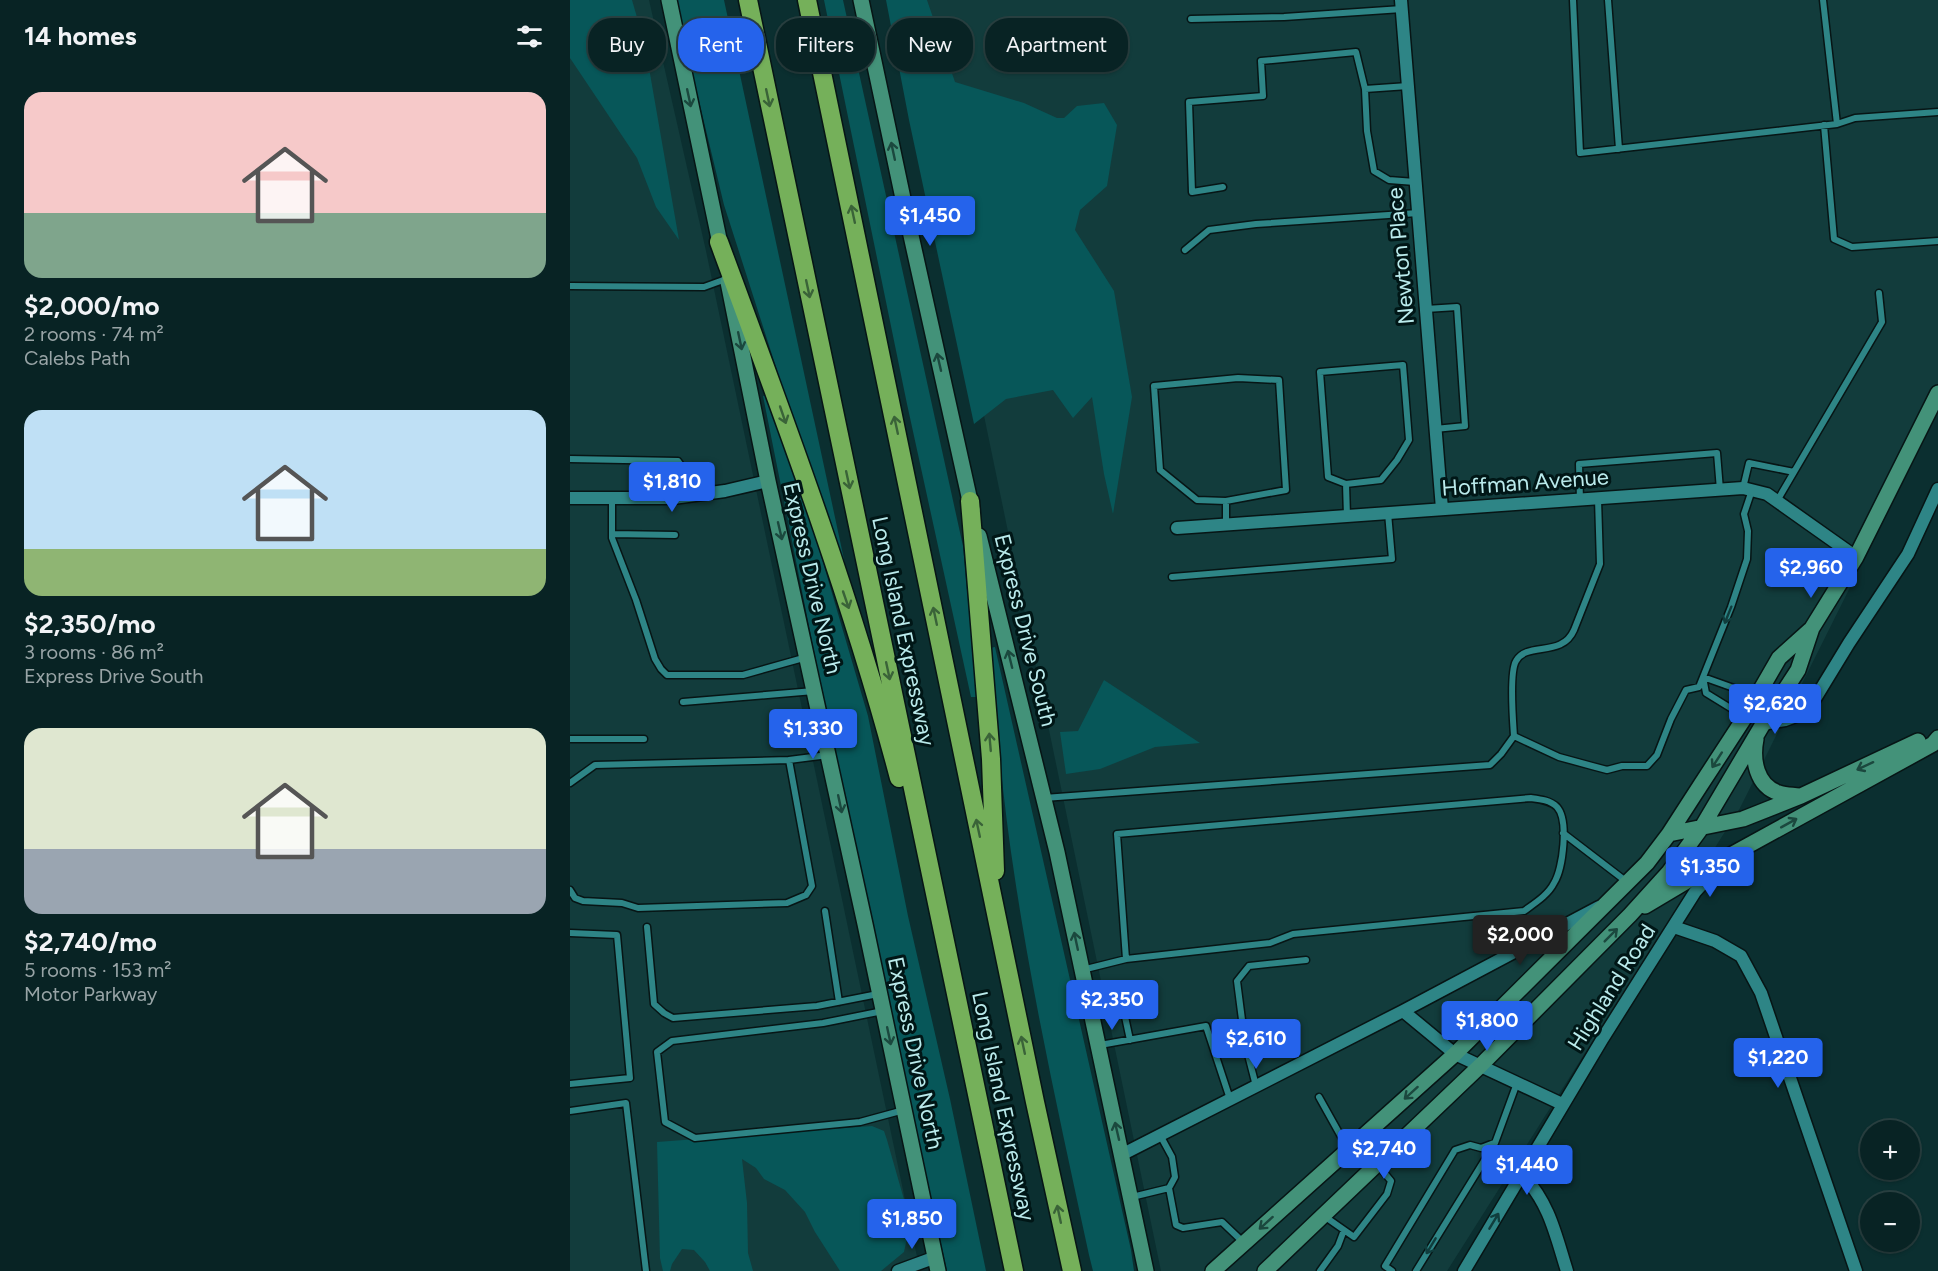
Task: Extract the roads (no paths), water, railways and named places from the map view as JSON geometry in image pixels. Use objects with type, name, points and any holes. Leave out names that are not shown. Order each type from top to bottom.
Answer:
[{"type":"highway","name":"Long Island Expressway","points":[[748,0],[1014,1271]]},
{"type":"highway","name":"Long Island Expressway","points":[[807,0],[994,906],[1072,1271]]},
{"type":"highway","points":[[719,242],[777,397],[881,709],[957,996]]},
{"type":"highway","points":[[970,501],[996,843],[994,906]]},
{"type":"main road","name":"Express Drive North","points":[[669,0],[768,481],[829,754],[937,1264]]},
{"type":"main road","name":"Express Drive South","points":[[861,0],[970,501],[1044,798],[1148,1269]]},
{"type":"main road","points":[[1265,1271],[1481,1065],[1669,873],[1702,827],[1760,728],[1798,670],[1812,628],[1856,557],[1938,393]]},
{"type":"main road","points":[[1213,1271],[1455,1054],[1647,863],[1669,834],[1745,717],[1779,658],[1812,628]]},
{"type":"main road","points":[[1760,728],[1753,752],[1755,766],[1760,777],[1779,793],[1802,796]]},
{"type":"main road","points":[[1669,834],[1743,819],[1802,796],[1929,736],[1938,736]]},
{"type":"main road","points":[[1630,915],[1729,856],[1933,744],[1938,736]]},
{"type":"street","name":"Newton Place","points":[[1401,5],[1442,509]]},
{"type":"street","points":[[570,498],[687,496],[725,491],[768,481]]},
{"type":"street","name":"Hoffman Avenue","points":[[1177,528],[1747,489],[1767,494],[1856,557]]},
{"type":"street","points":[[1760,728],[1807,712],[1908,554],[1938,489]]},
{"type":"street","name":"Highland Road","points":[[1464,1271],[1562,1104],[1695,892],[1729,856]]},
{"type":"street","points":[[1123,1154],[1608,903]]},
{"type":"street","points":[[1674,927],[1715,941],[1741,956],[1761,993],[1856,1271]]},
{"type":"street","points":[[1403,1011],[1455,1054],[1562,1104]]},
{"type":"street","points":[[1522,1175],[1538,1191],[1550,1216],[1567,1271]]},
{"type":"street","points":[[898,1271],[937,1264]]},
{"type":"lane","points":[[1573,0],[1580,153],[1824,125],[1855,118],[1938,112]]},
{"type":"lane","points":[[1608,0],[1619,149]]},
{"type":"lane","points":[[1823,0],[1838,123]]},
{"type":"lane","points":[[1191,19],[1284,17],[1401,5]]},
{"type":"lane","points":[[1223,188],[1192,192],[1189,102],[1263,96],[1261,61],[1356,52],[1365,89],[1367,131],[1374,171],[1389,180],[1416,182]]},
{"type":"lane","points":[[1365,89],[1408,86]]},
{"type":"lane","points":[[1824,125],[1834,239],[1852,247],[1938,241]]},
{"type":"lane","points":[[1185,250],[1209,230],[1256,224],[1418,213]]},
{"type":"lane","points":[[570,286],[704,287],[727,279]]},
{"type":"lane","points":[[1777,501],[1882,322],[1879,293]]},
{"type":"lane","points":[[1426,309],[1457,307],[1465,426],[1435,429]]},
{"type":"lane","points":[[1403,365],[1409,440],[1381,480],[1346,484],[1328,477],[1320,372],[1403,365]]},
{"type":"lane","points":[[1238,378],[1280,380],[1286,490],[1226,501],[1197,500],[1160,470],[1154,386],[1238,378]]},
{"type":"lane","points":[[1580,500],[1579,464],[1717,453],[1720,490]]},
{"type":"lane","points":[[570,459],[678,461],[683,468],[687,496]]},
{"type":"lane","points":[[1514,736],[1559,757],[1606,770],[1622,766],[1647,766],[1657,755],[1671,719],[1686,690],[1699,687],[1731,607],[1747,559],[1748,531],[1744,514],[1749,463],[1794,472]]},
{"type":"lane","points":[[1346,484],[1347,516]]},
{"type":"lane","points":[[612,498],[612,534],[655,659],[667,675],[743,675],[808,657]]},
{"type":"lane","points":[[1044,798],[1490,765],[1514,736],[1515,662],[1522,654],[1562,645],[1570,639],[1600,564],[1598,498]]},
{"type":"lane","points":[[1226,501],[1226,525]]},
{"type":"lane","points":[[1172,577],[1392,559],[1388,513]]},
{"type":"lane","points":[[612,534],[675,535]]},
{"type":"lane","points":[[1703,677],[1757,696]]},
{"type":"lane","points":[[1703,677],[1706,693],[1745,717]]},
{"type":"lane","points":[[683,702],[815,691]]},
{"type":"lane","points":[[570,739],[644,739]]},
{"type":"lane","points":[[570,783],[596,765],[789,759],[829,754]]},
{"type":"lane","points":[[570,890],[575,898],[583,901],[622,903],[638,908],[787,903],[806,896],[812,886],[789,759]]},
{"type":"lane","points":[[1082,970],[1126,959],[1270,943],[1293,934],[1524,911],[1553,886],[1560,872],[1563,833],[1561,815],[1556,806],[1545,800],[1531,798],[1117,834],[1126,959]]},
{"type":"lane","points":[[1563,833],[1627,882]]},
{"type":"lane","points":[[825,911],[839,1002]]},
{"type":"lane","points":[[647,927],[654,1004],[673,1018],[813,1007],[880,993]]},
{"type":"lane","points":[[570,933],[617,935],[630,1078],[570,1084]]},
{"type":"lane","points":[[1256,1086],[1245,1043],[1237,981],[1249,966],[1306,960]]},
{"type":"lane","points":[[1089,1004],[1121,998],[1130,1040]]},
{"type":"lane","points":[[884,1011],[823,1023],[672,1041],[657,1052],[665,1122],[695,1138],[860,1122],[905,1110]]},
{"type":"lane","points":[[1098,1046],[1206,1026],[1230,1100]]},
{"type":"lane","points":[[1416,1271],[1495,1143],[1517,1083]]},
{"type":"lane","points":[[1319,1097],[1348,1149]]},
{"type":"lane","points":[[570,1111],[626,1103],[646,1271]]},
{"type":"lane","points":[[1160,1136],[1172,1157],[1175,1177],[1169,1188],[1176,1225],[1183,1228],[1222,1222],[1244,1243]]},
{"type":"lane","points":[[1392,1271],[1385,1266],[1455,1150],[1470,1145],[1481,1148],[1495,1143]]},
{"type":"lane","points":[[1323,1215],[1354,1237],[1387,1194],[1391,1181],[1377,1164]]},
{"type":"lane","points":[[1131,1197],[1169,1188]]},
{"type":"lane","points":[[1320,1271],[1338,1246],[1344,1230]]}]
